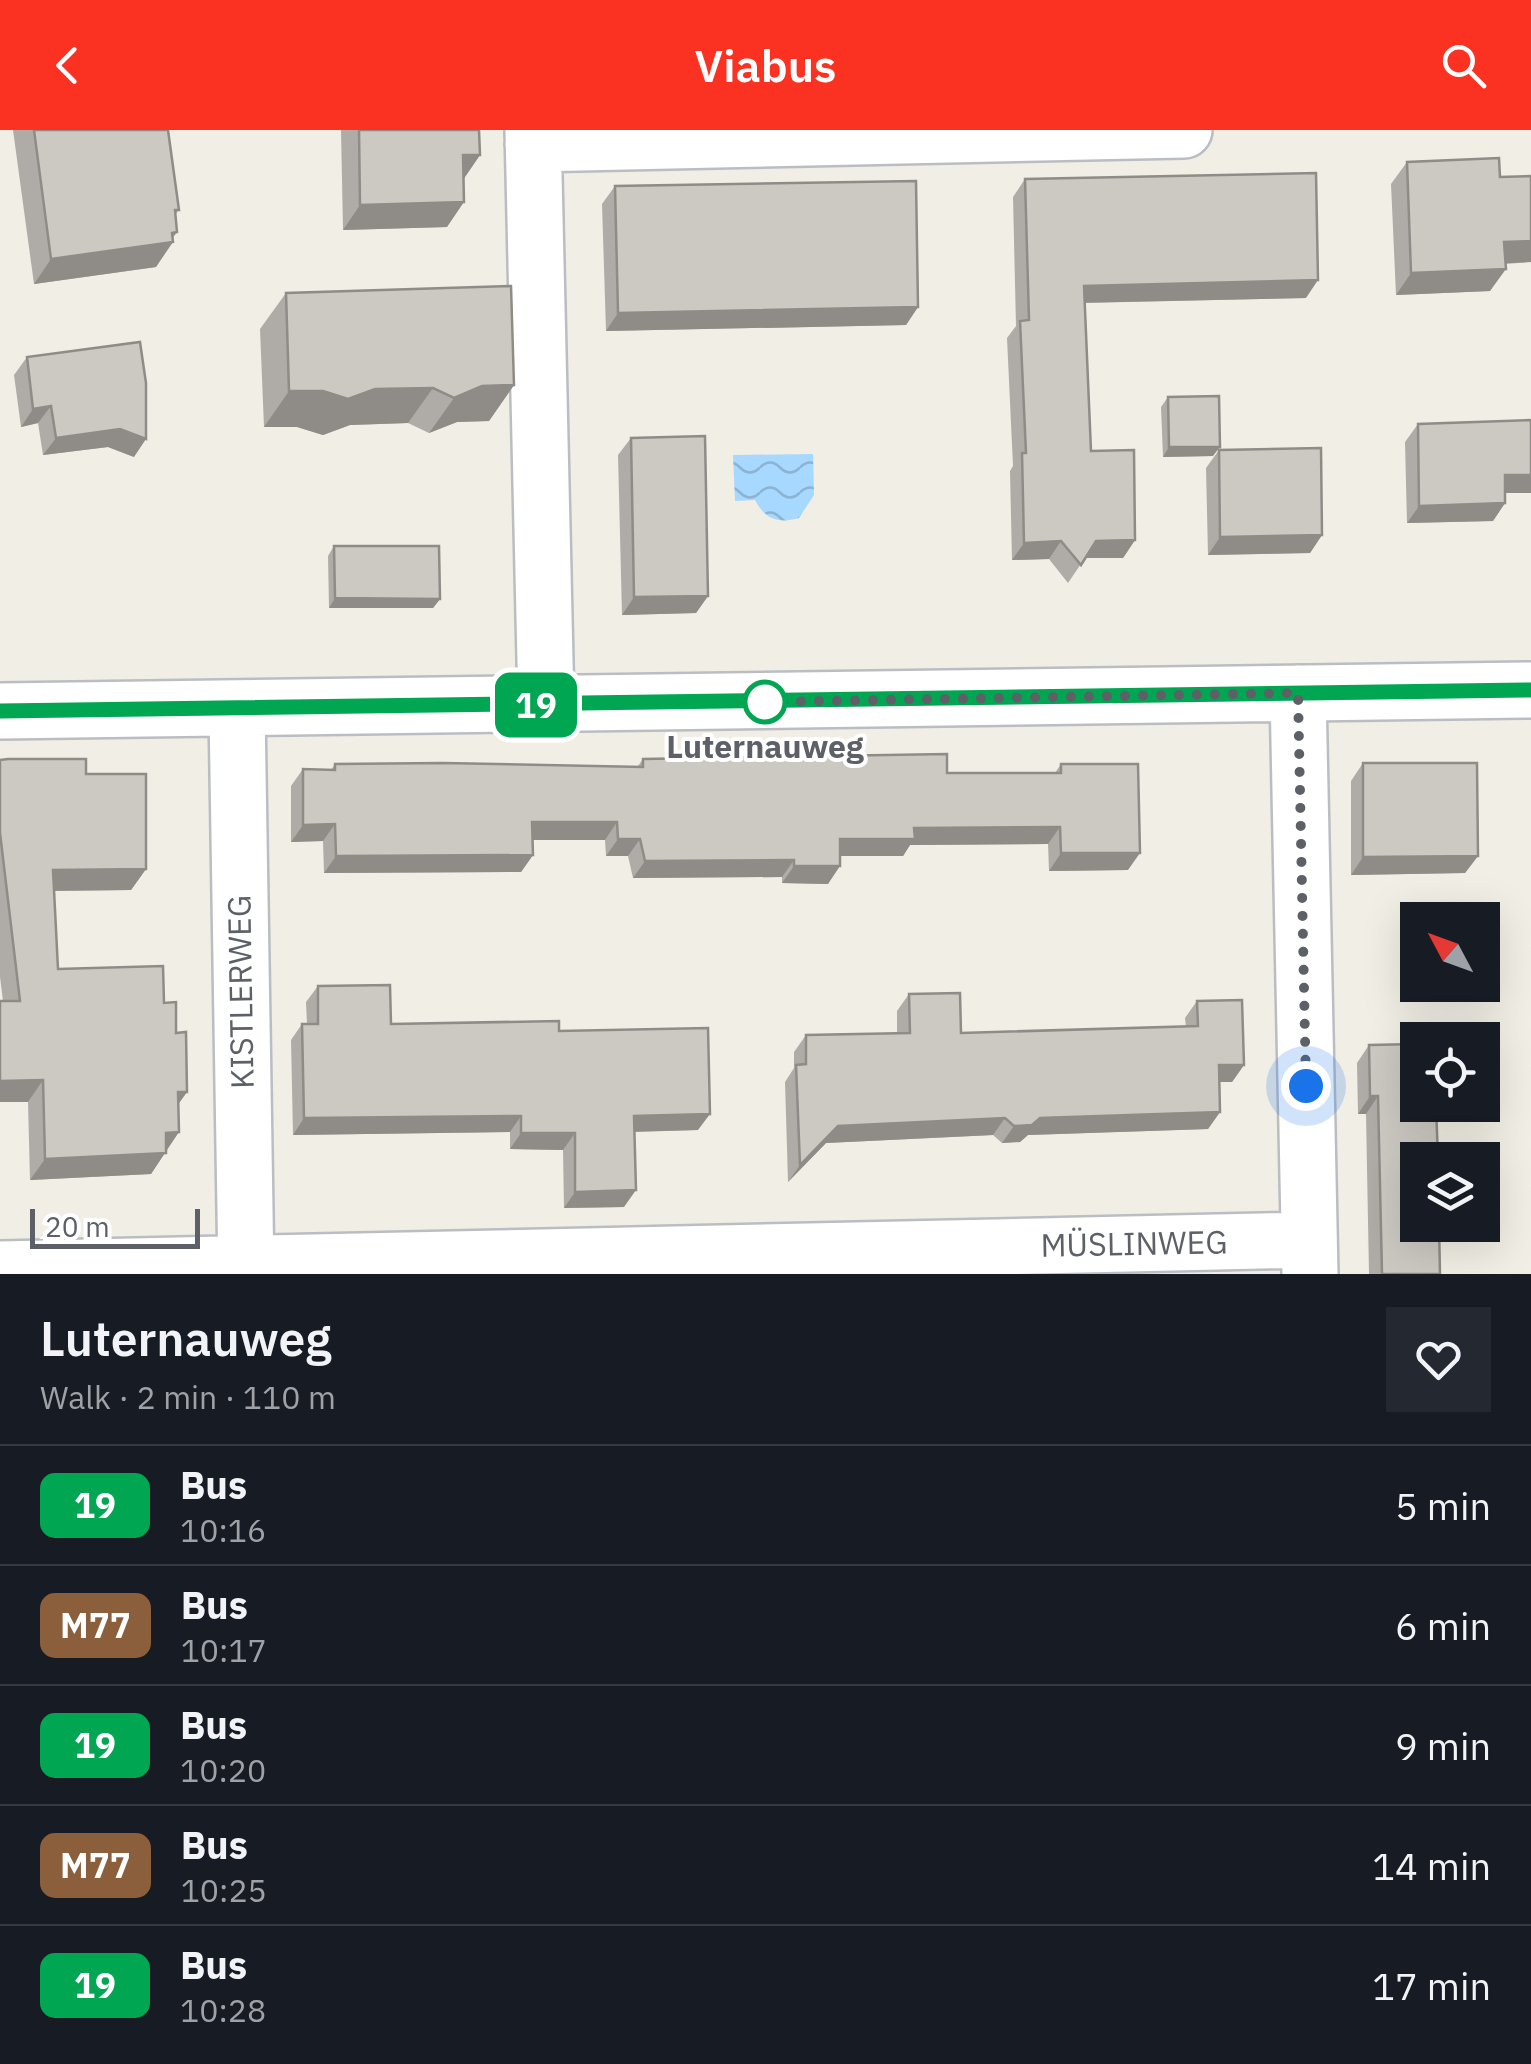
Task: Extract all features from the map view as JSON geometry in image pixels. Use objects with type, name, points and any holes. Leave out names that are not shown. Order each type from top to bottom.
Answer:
[{"type":"street","points":[[546,705],[533,137],[1184,130]]},
{"type":"street","points":[[0,711],[1531,690]]},
{"type":"street","name":"MÜSLINWEG","points":[[0,1270],[1309,1257],[1298,693]]},
{"type":"street","name":"KISTLERWEG","points":[[237,710],[246,1268]]},
{"type":"water","points":[[813,454],[814,495],[799,518],[778,520],[763,512],[755,500],[735,501],[733,455]]},
{"type":"building","points":[[34,130],[168,130],[179,210],[175,210],[177,232],[172,233],[173,242],[51,259]]},
{"type":"building","points":[[359,130],[479,130],[480,155],[463,155],[464,202],[360,205]]},
{"type":"building","points":[[1499,158],[1500,177],[1531,176],[1531,241],[1504,242],[1506,269],[1411,273],[1407,162]]},
{"type":"building","points":[[1316,173],[1318,280],[1084,286],[1091,451],[1134,450],[1135,540],[1096,541],[1081,565],[1061,541],[1024,543],[1022,453],[1026,453],[1020,321],[1029,320],[1025,179]]},
{"type":"building","points":[[916,181],[918,307],[618,313],[615,186]]},
{"type":"building","points":[[511,286],[514,385],[482,386],[454,398],[433,388],[375,389],[348,399],[323,391],[289,391],[286,293]]},
{"type":"building","points":[[140,342],[146,383],[146,439],[120,429],[56,438],[51,406],[33,409],[27,357]]},
{"type":"building","points":[[1219,396],[1220,447],[1169,447],[1168,397]]},
{"type":"building","points":[[1531,420],[1531,475],[1505,475],[1505,503],[1419,506],[1418,424]]},
{"type":"building","points":[[705,436],[708,596],[634,597],[631,438]]},
{"type":"building","points":[[1321,448],[1322,535],[1220,537],[1219,450]]},
{"type":"building","points":[[334,546],[439,546],[440,599],[335,598]]},
{"type":"building","points":[[947,754],[947,773],[1061,773],[1061,764],[1138,764],[1140,853],[1061,853],[1060,827],[914,828],[915,839],[840,839],[840,866],[794,866],[794,860],[645,861],[640,839],[618,839],[617,822],[532,822],[533,855],[336,856],[335,824],[303,825],[303,769],[335,770],[335,764],[643,767],[643,759]]},
{"type":"building","points":[[86,759],[86,774],[146,774],[146,869],[53,870],[58,969],[163,966],[164,1003],[176,1002],[176,1033],[186,1032],[187,1092],[178,1092],[179,1132],[166,1133],[166,1153],[45,1159],[43,1080],[0,1081],[0,1001],[20,1001],[0,833],[0,760]]},
{"type":"building","points":[[1363,763],[1477,763],[1478,856],[1363,857]]},
{"type":"building","points":[[390,985],[391,1024],[559,1021],[559,1031],[708,1028],[710,1114],[634,1116],[636,1190],[575,1192],[575,1133],[521,1133],[521,1116],[304,1118],[302,1024],[318,1024],[318,986]]},
{"type":"building","points":[[960,993],[961,1033],[1198,1026],[1197,1001],[1242,1000],[1244,1065],[1219,1065],[1220,1112],[1040,1118],[1032,1125],[1014,1126],[1005,1118],[838,1126],[800,1165],[796,1065],[806,1064],[806,1035],[910,1033],[909,994]]},
{"type":"building","points":[[1400,1044],[1400,1122],[1437,1122],[1437,1142],[1400,1142],[1400,1242],[1439,1242],[1440,1274],[1382,1274],[1378,1096],[1370,1096],[1369,1045]]},
{"type":"bus line","name":"19","points":[[0,711],[1531,690]]},
{"type":"place","name":"Luternauweg","points":[[765,702]]},
{"type":"route","points":[[765,702],[1298,693],[1306,1086]]}]
